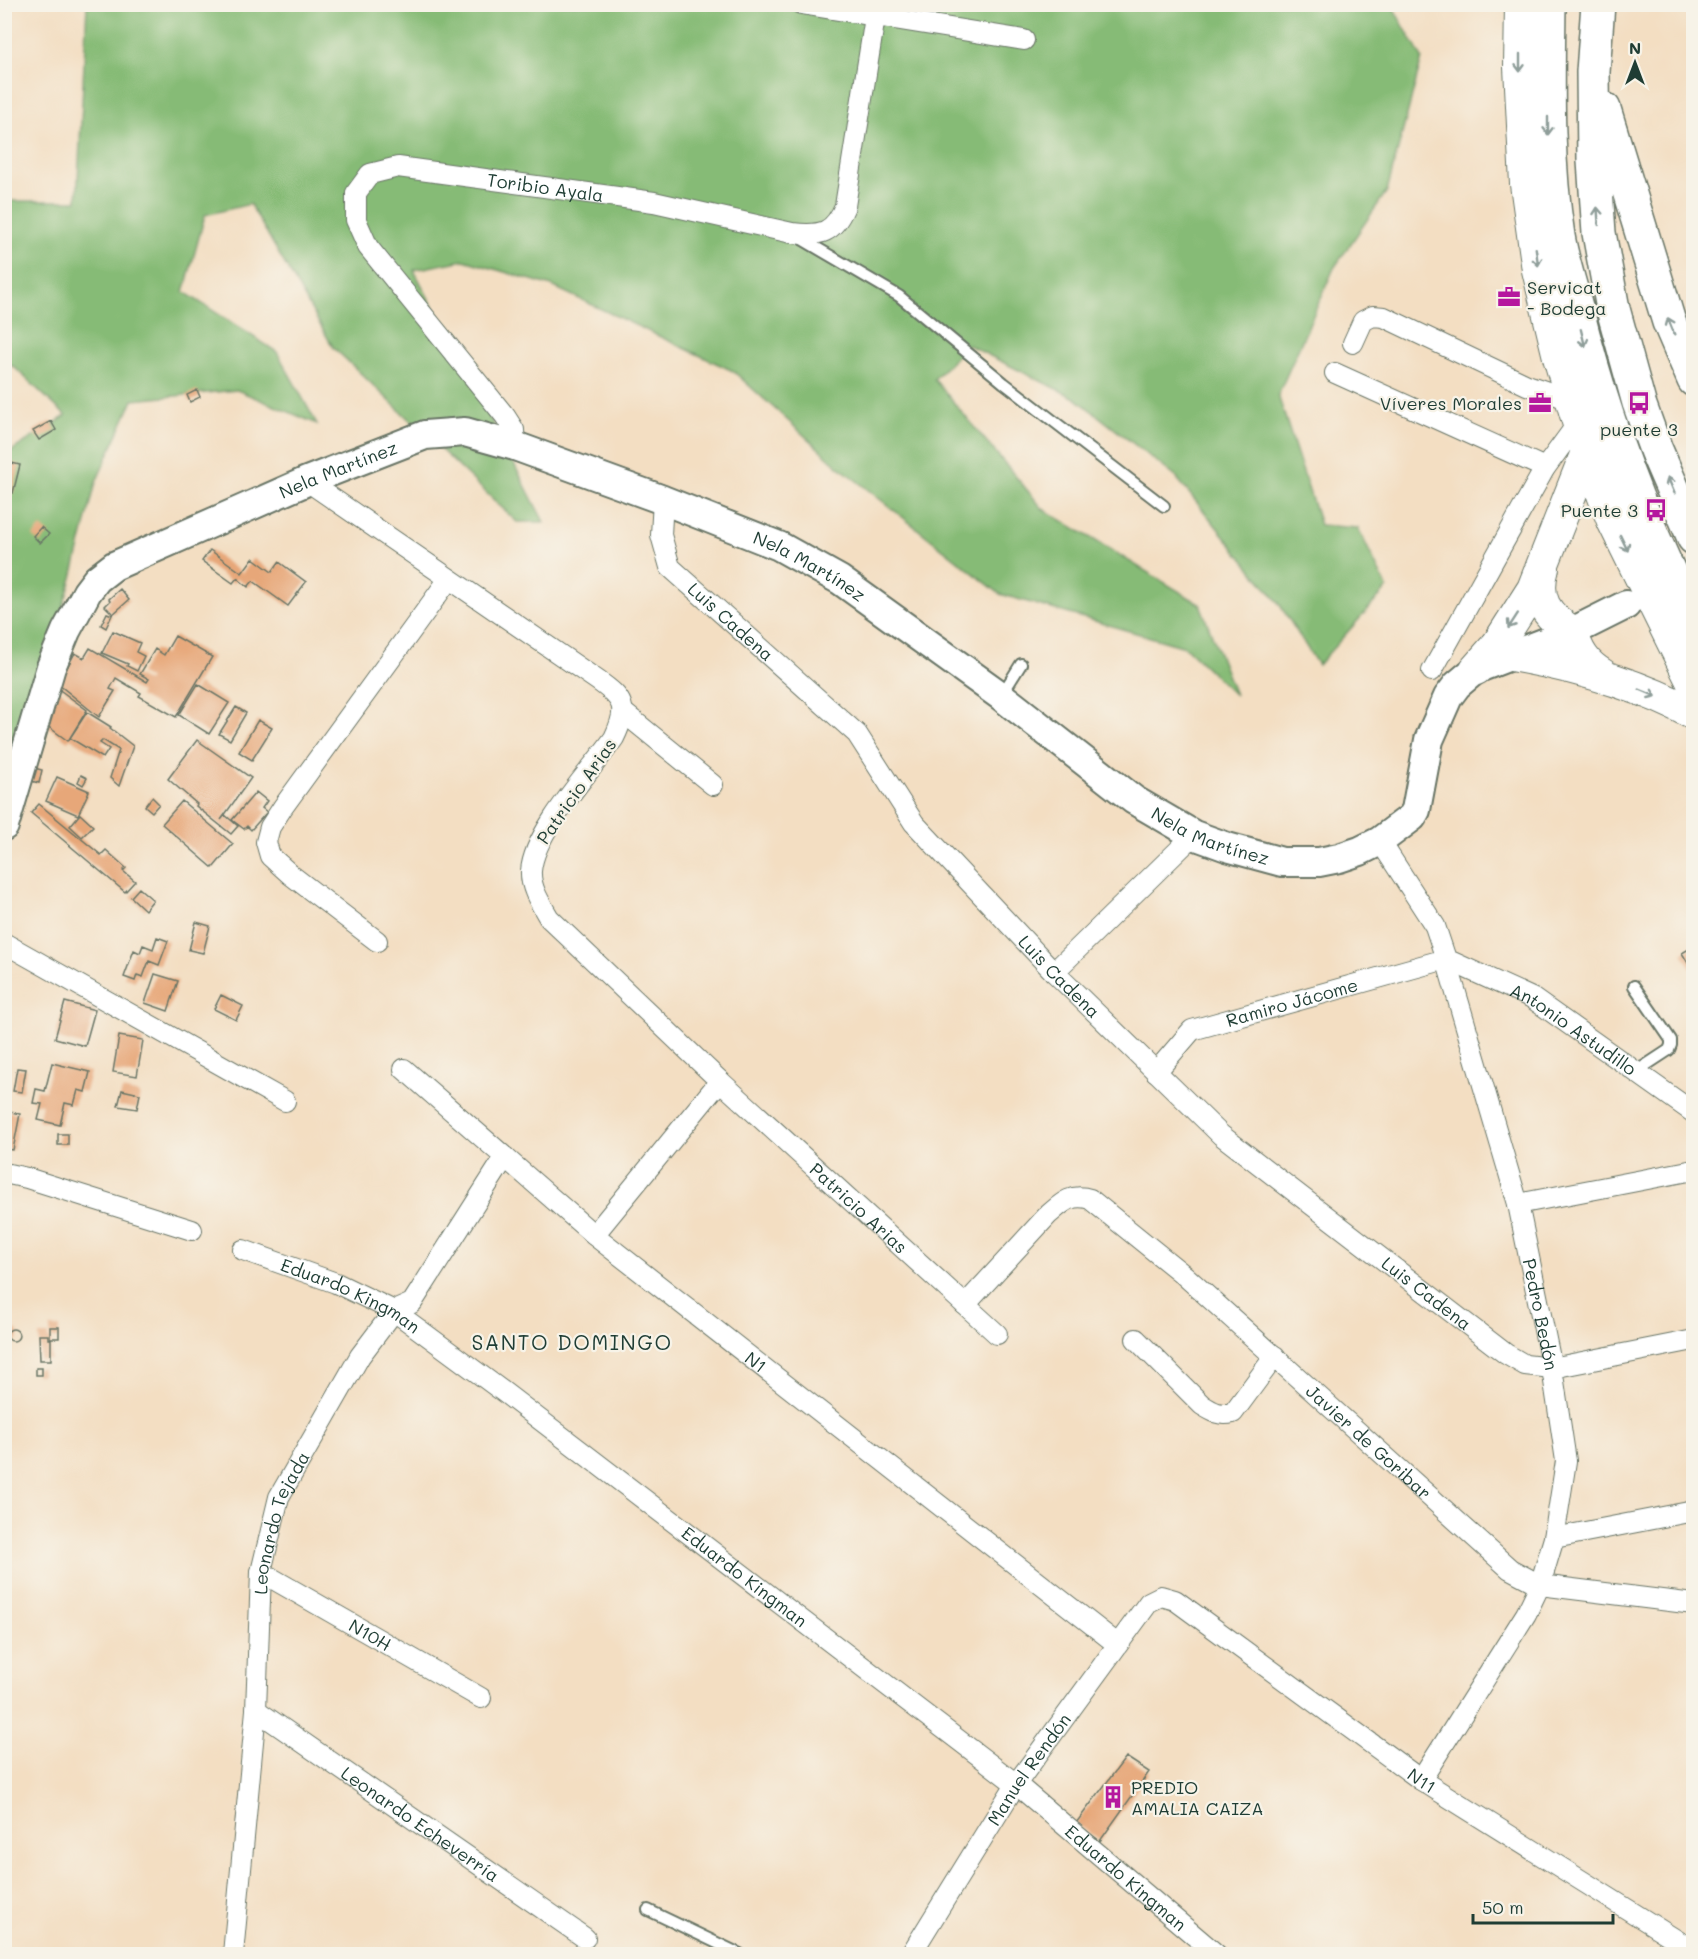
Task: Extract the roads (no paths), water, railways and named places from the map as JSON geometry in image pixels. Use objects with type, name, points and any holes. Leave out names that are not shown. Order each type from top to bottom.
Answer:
[{"type":"highway","points":[[1549,4],[1548,137],[1558,237],[1586,348],[1623,463],[1668,574],[1694,622]]},
{"type":"highway","points":[[1598,4],[1593,72],[1594,161],[1599,233],[1613,309],[1639,403],[1656,450],[1694,538]]},
{"type":"highway","points":[[1593,72],[1669,322],[1694,380]]},
{"type":"main road","points":[[1521,4],[1520,67],[1526,184],[1538,270],[1587,453],[1613,521],[1694,685]]},
{"type":"main road","name":"Nela Martínez","points":[[4,826],[51,667],[66,631],[87,592],[97,579],[114,566],[307,481],[425,435],[465,432],[515,446],[663,500],[778,546],[840,580],[1001,696],[1134,800],[1194,835],[1265,859],[1301,863],[1339,858],[1380,841],[1412,817],[1416,810],[1434,724],[1457,685],[1476,669],[1572,632],[1626,605]]},
{"type":"main road","points":[[1476,669],[1498,644],[1533,589],[1587,453]]},
{"type":"main road","points":[[1546,558],[1540,579],[1541,596],[1548,614],[1558,624],[1572,632],[1582,656],[1592,668],[1610,678]]},
{"type":"main road","points":[[1511,655],[1610,678],[1694,714]]},
{"type":"street","points":[[801,4],[1024,40]]},
{"type":"street","name":"Toribio Ayala","points":[[515,446],[514,430],[505,416],[368,247],[356,220],[356,193],[370,174],[398,167],[642,200],[792,233],[811,235],[826,231],[838,222],[845,206],[875,17]]},
{"type":"street","points":[[1353,344],[1363,321],[1373,316],[1384,317],[1527,385],[1575,412],[1432,670]]},
{"type":"street","points":[[1335,372],[1545,468]]},
{"type":"street","points":[[307,481],[610,689],[620,700],[623,712],[713,785]]},
{"type":"street","name":"Luis Cadena","points":[[663,500],[661,535],[670,567],[857,734],[914,823],[1054,972],[1221,1135],[1506,1354],[1525,1365],[1552,1368],[1694,1340]]},
{"type":"street","points":[[377,941],[291,875],[270,856],[266,842],[270,827],[283,807],[449,579]]},
{"type":"street","name":"Patricio Arias","points":[[623,712],[621,724],[614,738],[549,825],[537,848],[531,872],[536,894],[549,918],[720,1081],[997,1334]]},
{"type":"street","points":[[1054,972],[1194,835]]},
{"type":"street","name":"Pedro Bedón","points":[[1380,841],[1436,926],[1446,959],[1518,1204],[1552,1368],[1566,1461],[1554,1538],[1540,1585],[1526,1614],[1420,1780]]},
{"type":"street","points":[[4,943],[285,1101]]},
{"type":"street","name":"Antonio Astudillo","points":[[1446,959],[1532,998],[1694,1113]]},
{"type":"street","name":"Ramiro Jácome","points":[[1156,1072],[1192,1030],[1446,959]]},
{"type":"street","name":"N1","points":[[404,1069],[594,1235],[1117,1644]]},
{"type":"street","points":[[594,1235],[720,1081]]},
{"type":"street","name":"Leonardo Tejada","points":[[233,1954],[256,1710],[261,1572],[279,1497],[360,1356],[394,1311],[412,1303],[505,1157]]},
{"type":"street","points":[[1518,1204],[1694,1170]]},
{"type":"street","points":[[4,1173],[27,1178],[192,1230]]},
{"type":"street","name":"Javier de Goribar","points":[[965,1305],[1048,1215],[1071,1197],[1090,1198],[1184,1275],[1510,1569],[1540,1585],[1694,1604]]},
{"type":"street","name":"Eduardo Kingman","points":[[243,1250],[336,1283],[394,1311],[505,1393],[1016,1784],[1216,1954]]},
{"type":"street","points":[[1136,1339],[1202,1405],[1212,1412],[1223,1415],[1233,1413],[1275,1356]]},
{"type":"street","points":[[1554,1538],[1694,1511]]},
{"type":"street","name":"N10H","points":[[261,1572],[481,1698]]},
{"type":"street","name":"Manuel Rendón","points":[[911,1954],[1016,1784],[1149,1602],[1161,1596]]},
{"type":"street","name":"N11","points":[[1161,1596],[1175,1600],[1420,1780],[1694,1951]]},
{"type":"street","name":"Leonardo Echeverría","points":[[256,1710],[585,1938]]},
{"type":"lane","points":[[792,233],[900,296],[1004,383],[1164,506]]},
{"type":"lane","points":[[1001,696],[1021,664]]},
{"type":"lane","points":[[1634,986],[1671,1040],[1669,1050],[1637,1071]]},
{"type":"lane","points":[[648,1910],[740,1954]]},
{"type":"tunnel","points":[[1655,591],[1694,572]]},
{"type":"place","name":"Servicat - Bodega","points":[[1509,297]]},
{"type":"place","name":"Víveres Morales","points":[[1540,403]]},
{"type":"place","name":"puente 3","points":[[1639,403]]},
{"type":"place","name":"Puente 3","points":[[1656,510]]},
{"type":"place","name":"PREDIO AMALIA CAIZA","points":[[1113,1797]]},
{"type":"district","name":"SANTO DOMINGO","points":[[572,1341]]}]
